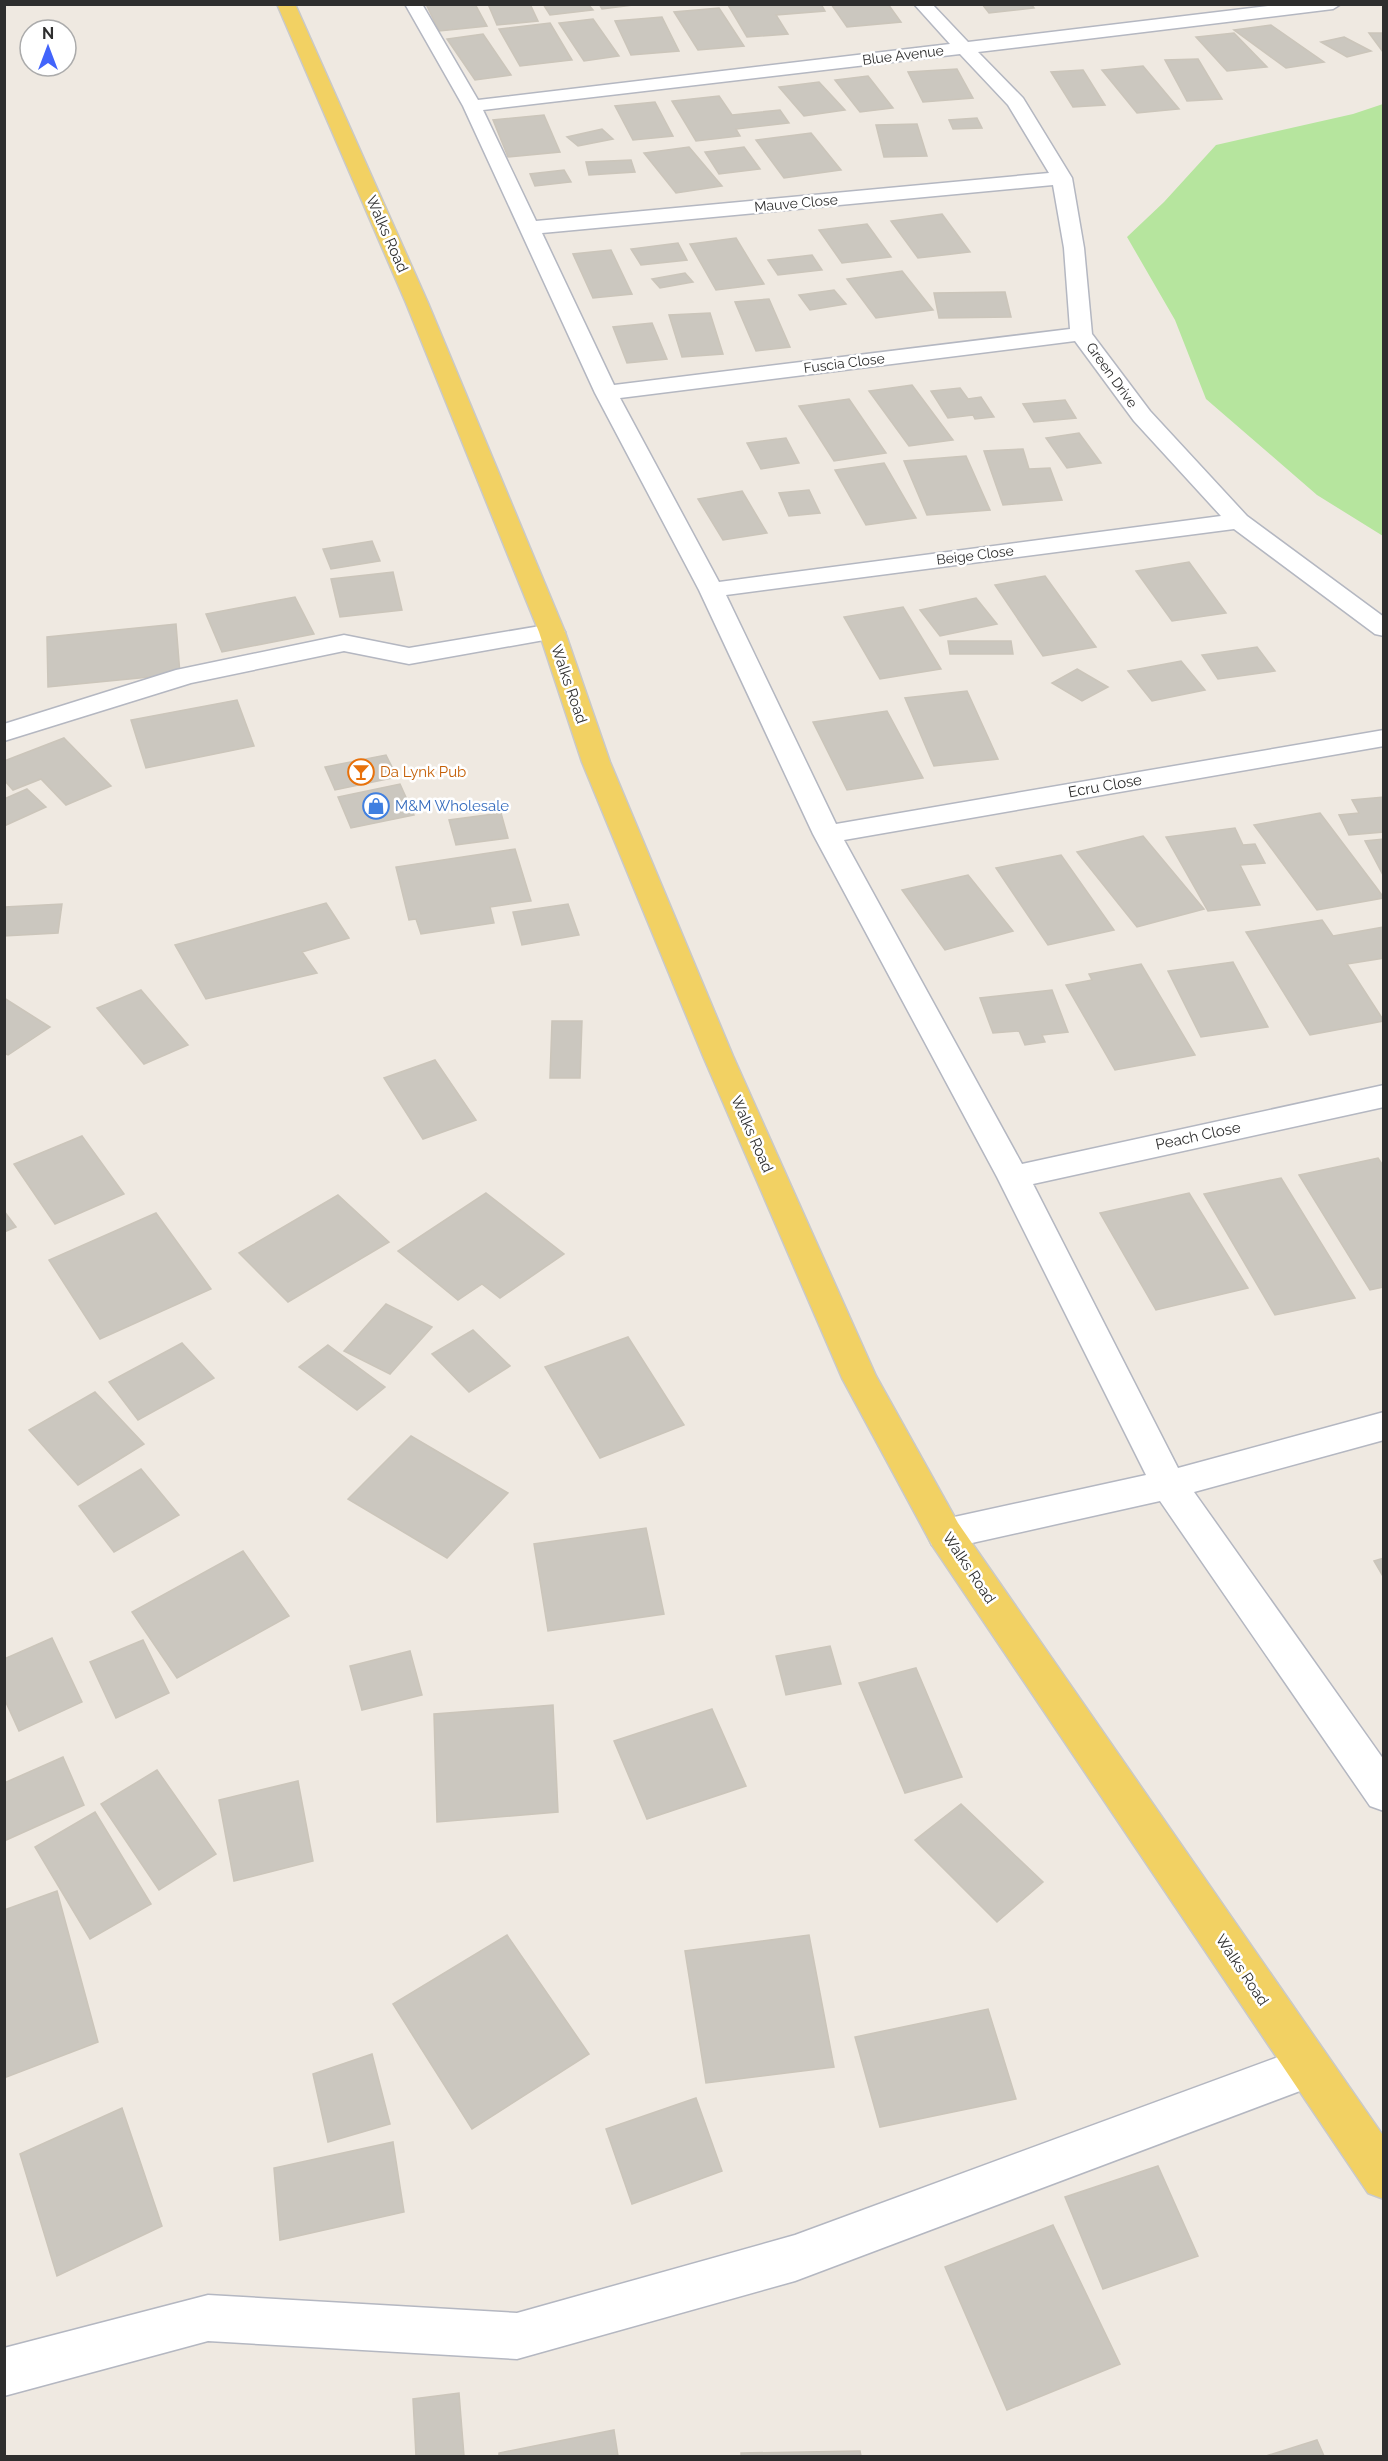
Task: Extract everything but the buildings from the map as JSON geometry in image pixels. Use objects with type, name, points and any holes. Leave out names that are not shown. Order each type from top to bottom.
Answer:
[{"type":"main road","name":"Walks Road","points":[[286,4],[417,303],[552,632],[596,762],[718,1056],[860,1378],[945,1534],[1383,2177]]},
{"type":"street","points":[[413,4],[472,106],[531,228],[606,393],[711,590],[827,834],[1013,1177],[1169,1485],[1383,1793]]},
{"type":"street","name":"Green Drive","points":[[922,4],[1016,102],[1062,178],[1074,248],[1082,334],[1142,416],[1239,521],[1383,629]]},
{"type":"street","name":"Blue Avenue","points":[[472,106],[1334,4]]},
{"type":"street","name":"Mauve Close","points":[[531,228],[1062,178]]},
{"type":"street","name":"Fuscia Close","points":[[606,393],[1082,334]]},
{"type":"street","name":"Beige Close","points":[[711,590],[1239,521]]},
{"type":"street","points":[[4,733],[185,676],[344,643],[409,656],[552,632]]},
{"type":"street","name":"Ecru Close","points":[[827,834],[1383,738]]},
{"type":"street","name":"Peach Close","points":[[1013,1177],[1383,1096]]},
{"type":"street","points":[[945,1534],[1169,1485],[1383,1426]]},
{"type":"street","points":[[4,2372],[208,2318],[517,2336],[795,2258],[1308,2067]]},
{"type":"green space","points":[[1384,104],[1383,536],[1317,495],[1206,399],[1175,320],[1127,237],[1164,202],[1216,145],[1353,114]]},
{"type":"place","name":"Da Lynk Pub","points":[[361,772]]},
{"type":"place","name":"M&M Wholesale","points":[[376,806]]}]
